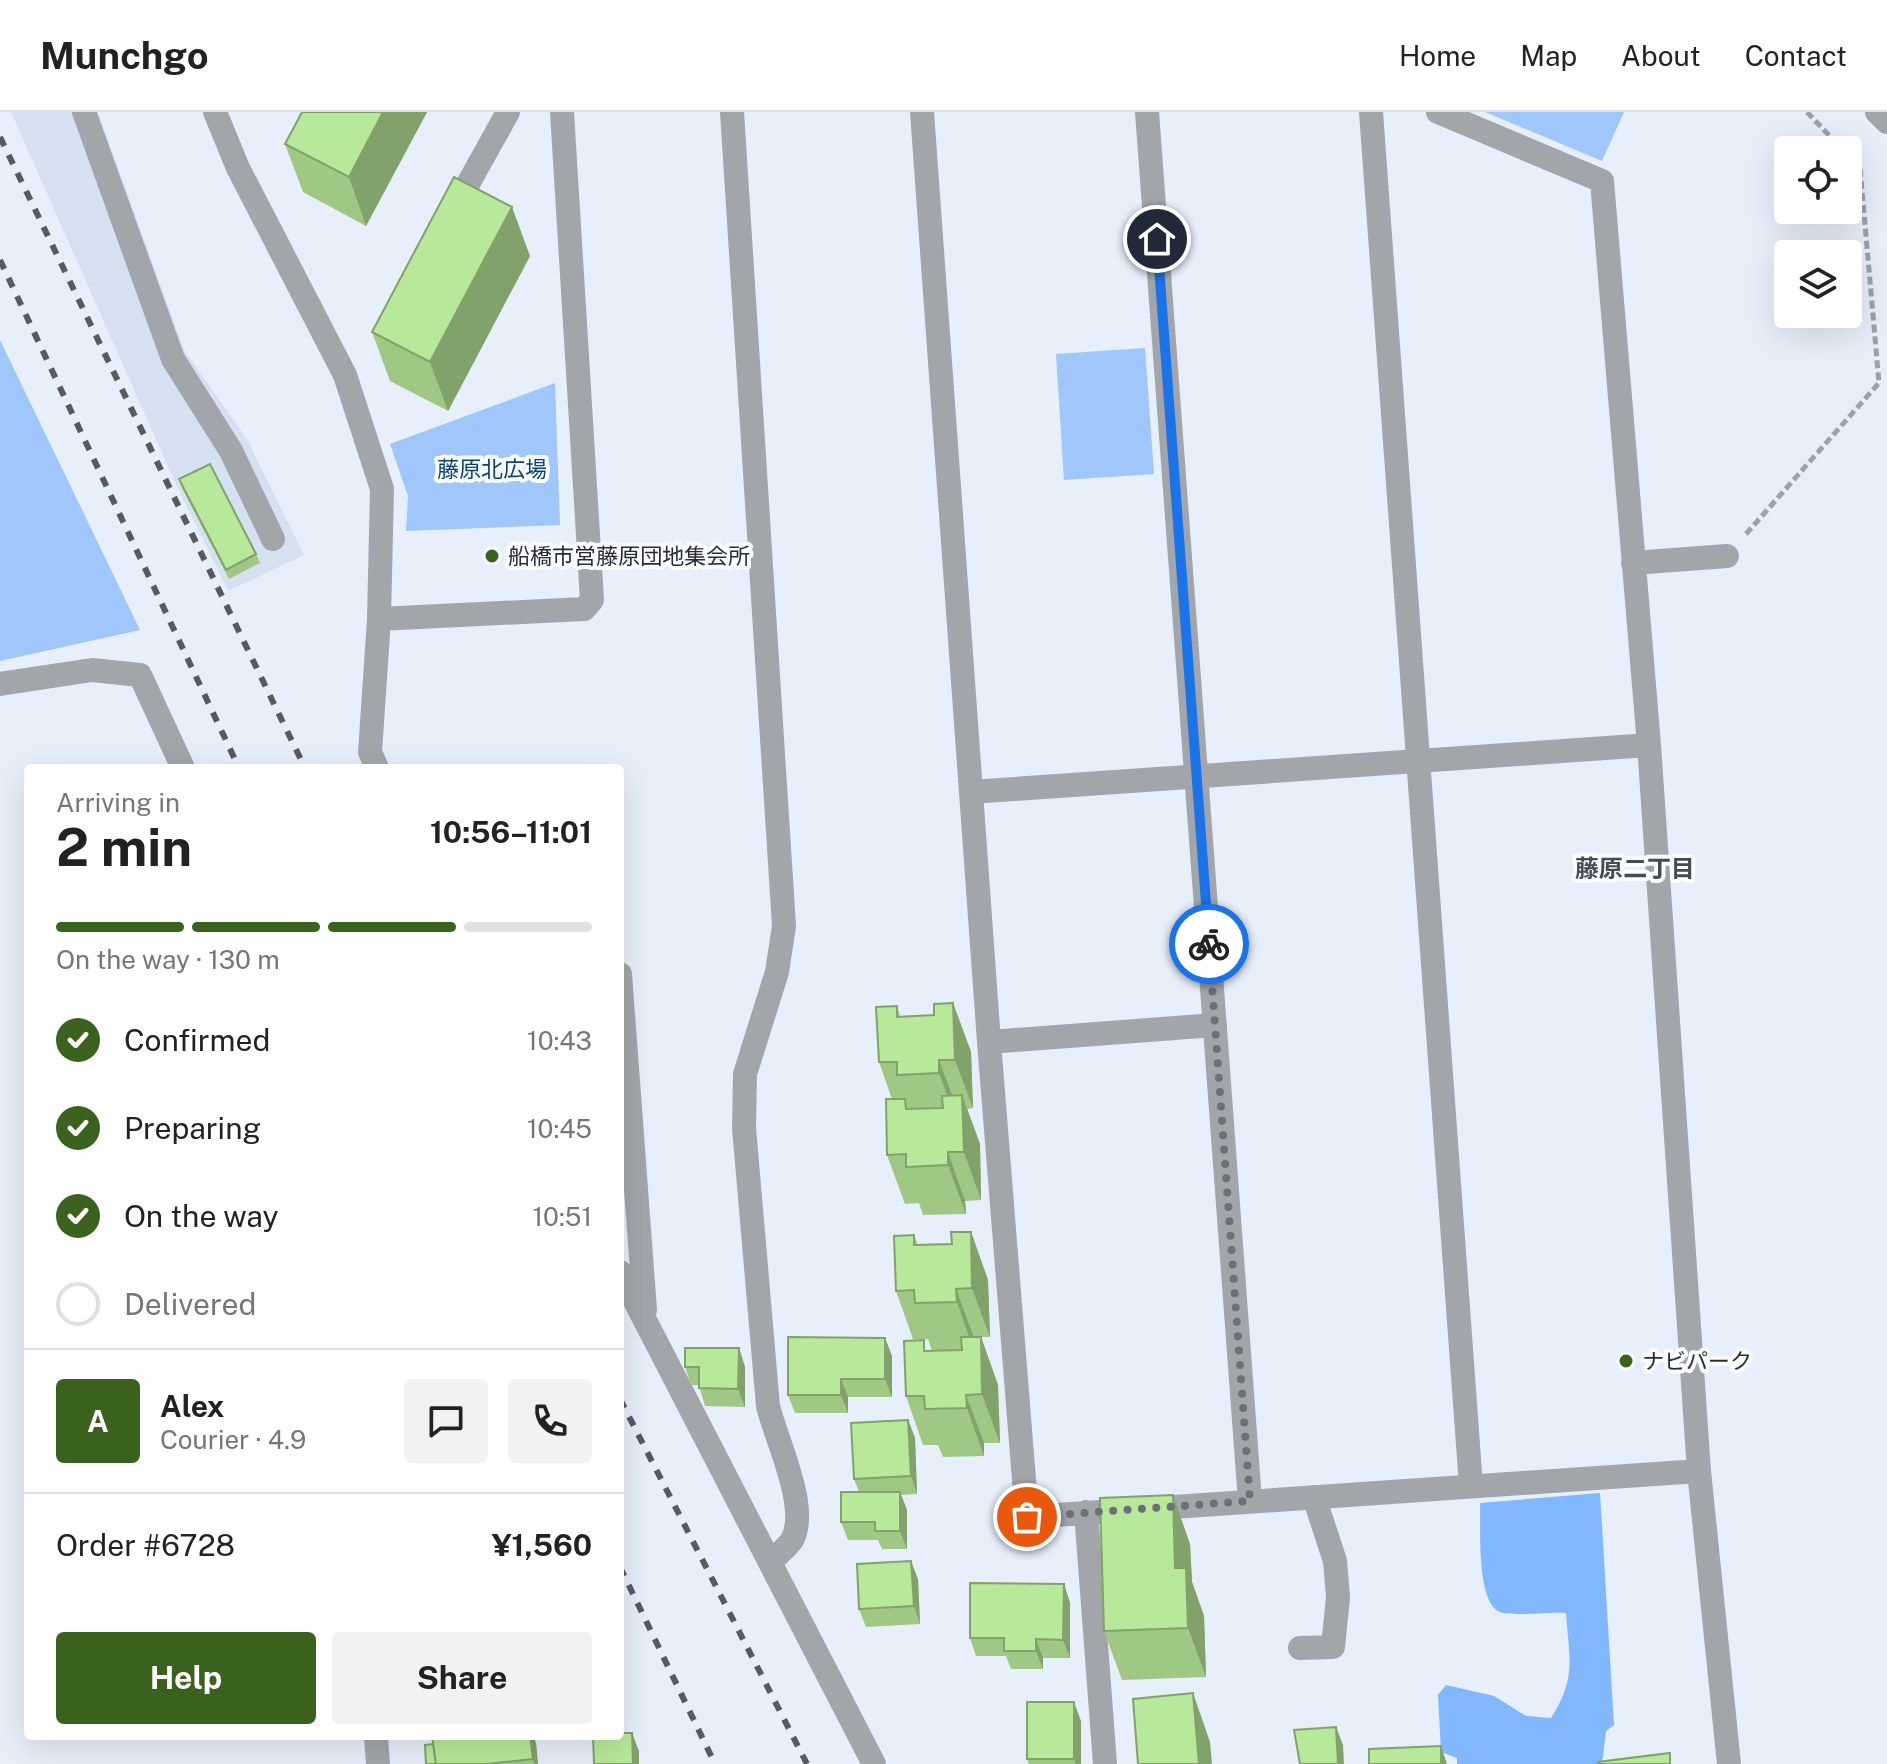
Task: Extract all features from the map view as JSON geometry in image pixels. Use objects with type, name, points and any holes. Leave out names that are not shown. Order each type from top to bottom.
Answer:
[{"type":"street","points":[[84,112],[173,359],[231,451],[273,539]]},
{"type":"street","points":[[215,112],[238,168],[345,375],[382,489],[379,619],[370,752],[375,764]]},
{"type":"street","points":[[440,236],[508,112]]},
{"type":"street","points":[[379,619],[584,609],[592,600],[562,112]]},
{"type":"street","points":[[732,112],[784,926],[777,972],[745,1074],[744,1128],[768,1406],[791,1477],[797,1507],[796,1527],[791,1541],[770,1562]]},
{"type":"street","points":[[922,112],[989,1042],[1027,1517],[1699,1471]]},
{"type":"street","points":[[1147,112],[1250,1501]]},
{"type":"street","points":[[1371,112],[1471,1486]]},
{"type":"street","points":[[1438,112],[1602,181],[1649,745],[1699,1471],[1729,1764]]},
{"type":"street","points":[[1877,112],[1887,122]]},
{"type":"street","points":[[1633,563],[1727,556]]},
{"type":"street","points":[[0,684],[92,670],[140,675],[181,764]]},
{"type":"street","points":[[971,792],[1649,745]]},
{"type":"street","points":[[989,1042],[1215,1025]]},
{"type":"street","points":[[624,1028],[646,1323]]},
{"type":"street","points":[[624,1280],[874,1764]]},
{"type":"street","points":[[1300,1648],[1333,1647],[1338,1597],[1335,1561],[1314,1497]]},
{"type":"street","points":[[1086,1512],[1105,1764]]},
{"type":"street","points":[[376,1740],[378,1764]]},
{"type":"path","points":[[1807,112],[1830,136]]},
{"type":"path","points":[[1727,556],[1879,383],[1862,191]]},
{"type":"shaded area","points":[[11,112],[98,112],[184,350],[247,439],[304,555],[228,591],[174,480]]},
{"type":"shaded area","points":[[1600,1493],[1614,1725],[1606,1731],[1602,1764],[1457,1764],[1457,1758],[1441,1752],[1438,1695],[1446,1685],[1494,1696],[1526,1716],[1551,1718],[1568,1679],[1566,1613],[1503,1613],[1494,1608],[1488,1597],[1481,1565],[1480,1503]]},
{"type":"green space","points":[[1485,112],[1624,112],[1602,161]]},
{"type":"green space","points":[[0,340],[140,630],[0,661]]},
{"type":"green space","points":[[1145,348],[1154,474],[1064,480],[1056,354]]},
{"type":"green space","name":"藤原北広場","points":[[555,383],[560,525],[406,531],[408,496],[390,444]]},
{"type":"building","points":[[302,112],[383,112],[349,177],[285,144]]},
{"type":"building","points":[[454,177],[512,207],[430,362],[372,332]]},
{"type":"building","points":[[210,464],[256,554],[226,570],[179,479]]},
{"type":"building","points":[[953,1003],[955,1060],[939,1060],[939,1073],[897,1075],[897,1062],[879,1062],[876,1007],[897,1006],[897,1017],[934,1015],[934,1004]]},
{"type":"building","points":[[962,1095],[964,1152],[948,1152],[948,1165],[906,1167],[906,1154],[887,1155],[886,1099],[905,1099],[906,1109],[943,1108],[942,1096]]},
{"type":"building","points":[[951,1232],[971,1232],[972,1288],[956,1289],[957,1302],[915,1303],[914,1290],[896,1291],[894,1236],[914,1235],[914,1245],[952,1244]]},
{"type":"building","points":[[788,1337],[885,1338],[885,1379],[841,1379],[841,1395],[788,1395]]},
{"type":"building","points":[[961,1337],[981,1337],[982,1394],[966,1395],[967,1408],[925,1409],[924,1396],[906,1396],[904,1341],[924,1340],[924,1351],[962,1350]]},
{"type":"building","points":[[685,1348],[739,1348],[738,1389],[699,1388],[699,1367],[685,1367]]},
{"type":"building","points":[[908,1420],[911,1476],[854,1479],[851,1423]]},
{"type":"building","points":[[841,1492],[900,1492],[900,1531],[875,1531],[875,1522],[841,1522]]},
{"type":"building","points":[[1173,1495],[1175,1568],[1186,1568],[1188,1628],[1104,1631],[1100,1498]]},
{"type":"building","points":[[911,1561],[914,1606],[859,1609],[857,1564]]},
{"type":"building","points":[[970,1583],[1064,1584],[1063,1640],[1036,1639],[1036,1651],[1004,1651],[1004,1638],[970,1638]]},
{"type":"building","points":[[1193,1693],[1199,1764],[1138,1764],[1133,1699]]},
{"type":"building","points":[[1027,1702],[1074,1702],[1074,1759],[1027,1759]]},
{"type":"building","points":[[1336,1727],[1338,1764],[1300,1764],[1294,1730]]},
{"type":"building","points":[[624,1733],[632,1733],[633,1764],[594,1764],[593,1740],[624,1740]]},
{"type":"building","points":[[433,1740],[531,1740],[533,1759],[486,1764],[436,1764]]},
{"type":"building","points":[[433,1744],[436,1764],[426,1764],[425,1745]]},
{"type":"building","points":[[1441,1746],[1441,1764],[1369,1764],[1369,1749]]},
{"type":"building","points":[[1670,1753],[1670,1764],[1598,1764],[1598,1762]]},
{"type":"railway","points":[[0,137],[303,764]]},
{"type":"railway","points":[[0,260],[237,764]]},
{"type":"railway","points":[[624,1407],[807,1764]]},
{"type":"railway","points":[[624,1575],[715,1764]]},
{"type":"way so far","points":[[1027,1517],[1250,1501],[1209,944]]},
{"type":"place","name":"船橋市営藤原団地集会所","points":[[492,556]]},
{"type":"place","name":"ナビパーク","points":[[1626,1361]]},
{"type":"district","name":"藤原二丁目","points":[[1635,869]]},
{"type":"route","points":[[1157,239],[1209,944]]}]
